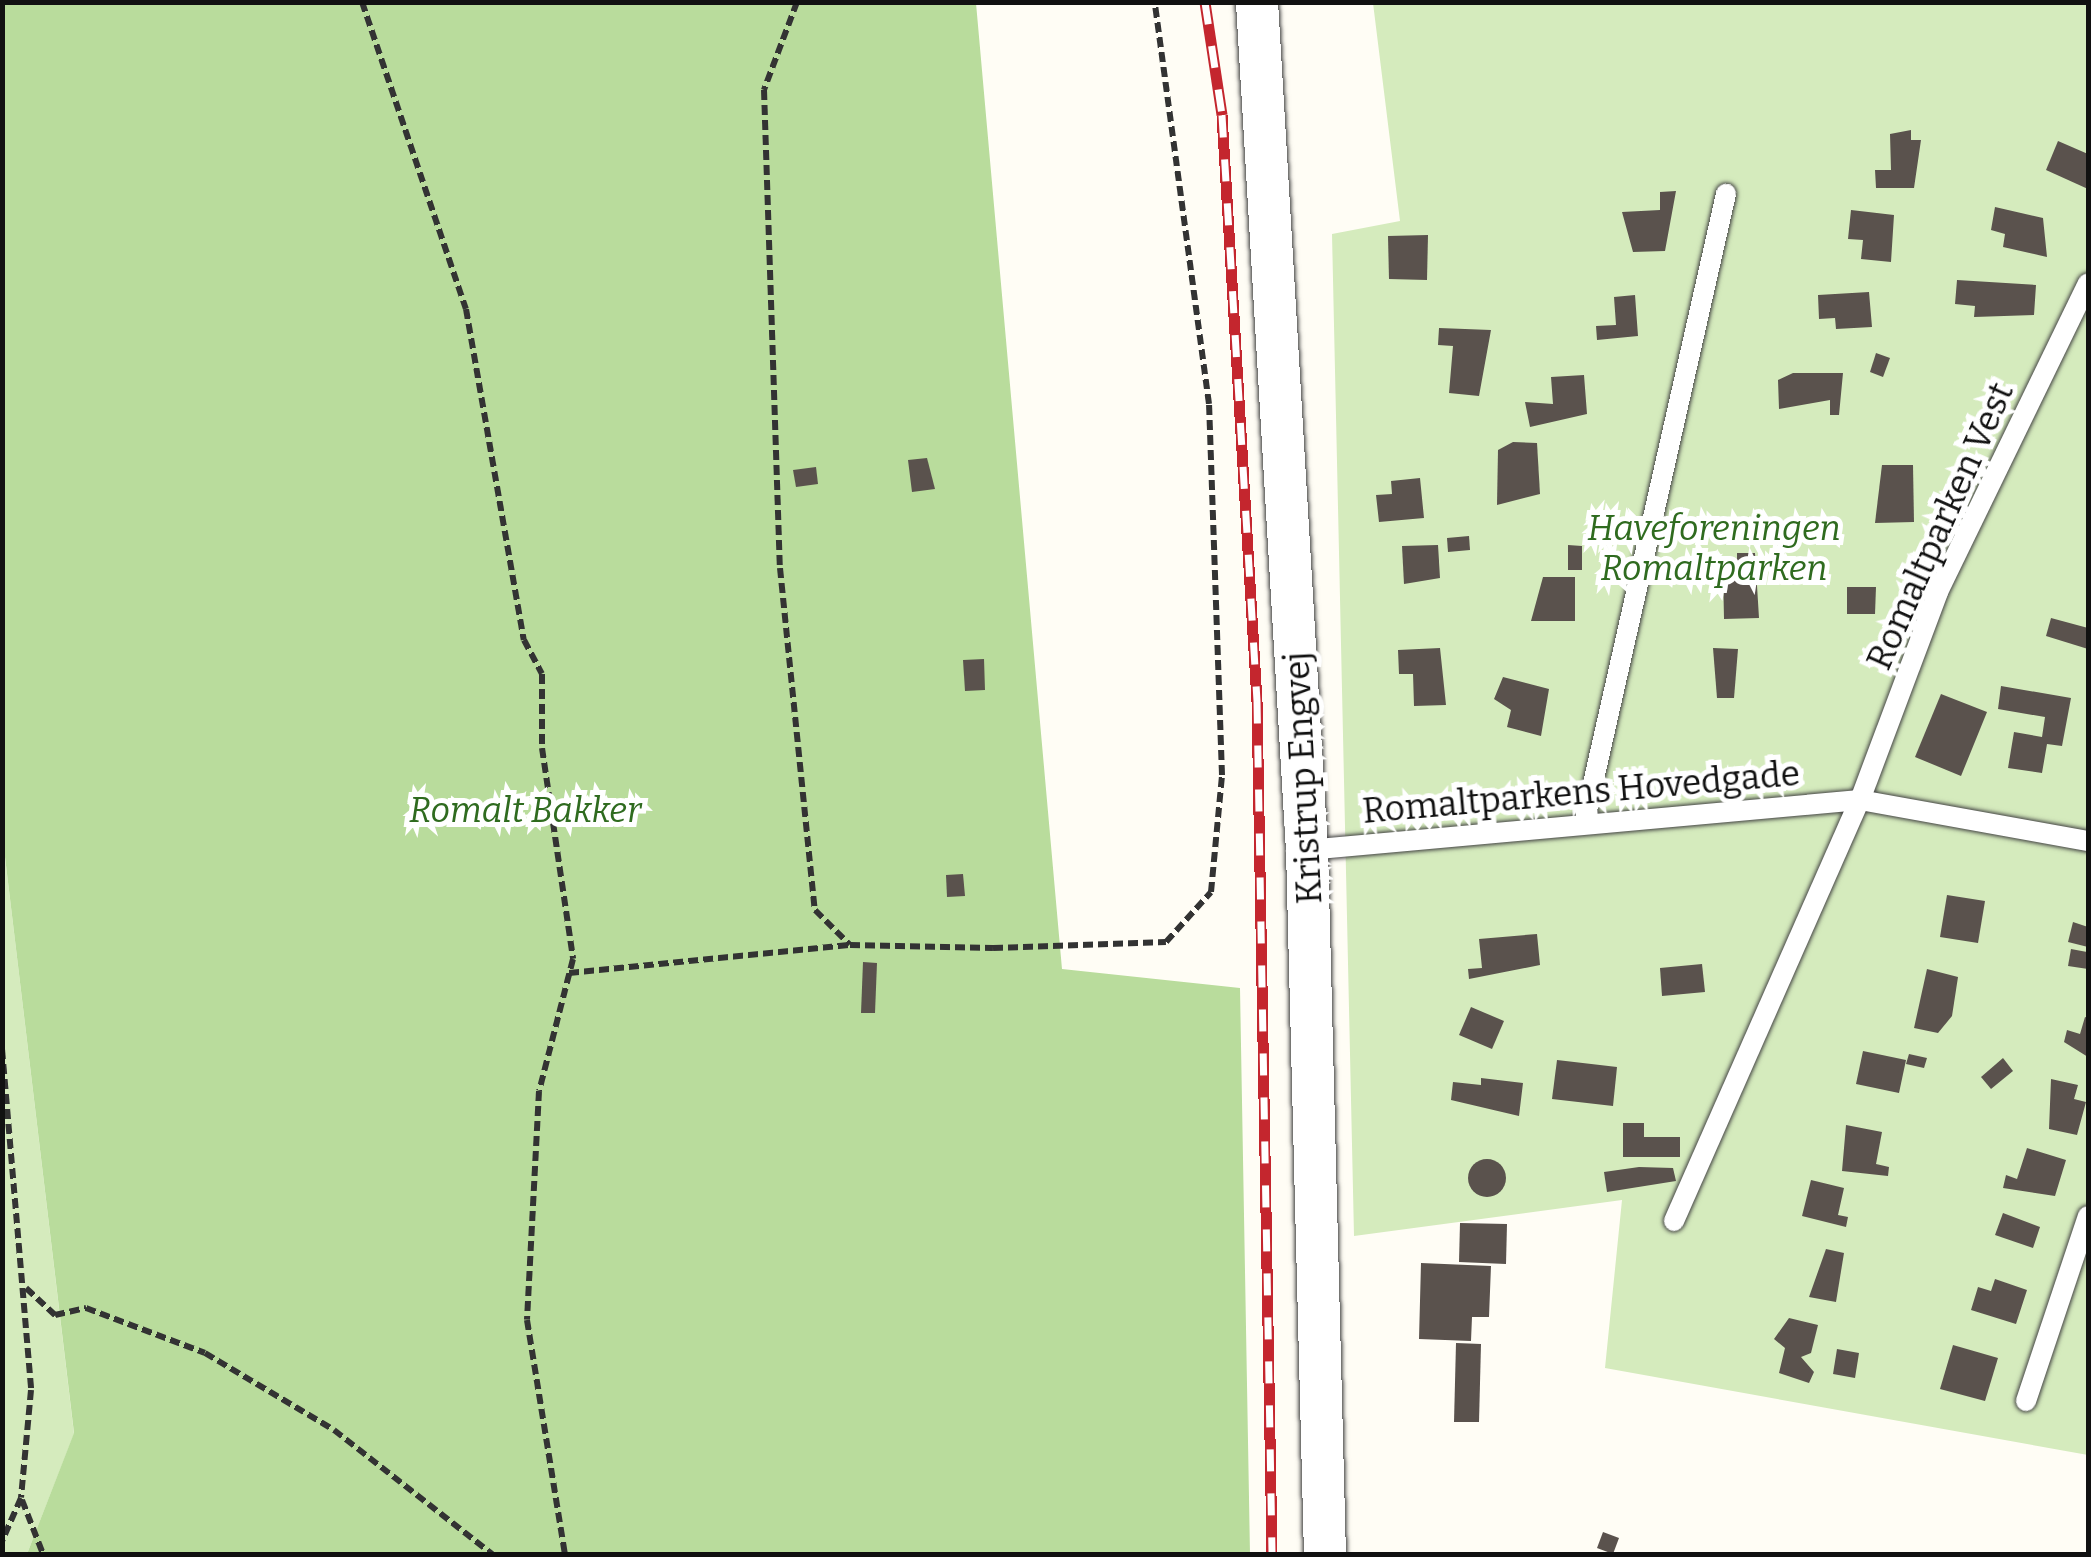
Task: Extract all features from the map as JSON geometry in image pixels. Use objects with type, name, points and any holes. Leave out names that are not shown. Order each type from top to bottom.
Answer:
[{"type":"street","name":"Kristrup Engvej","points":[[1256,2],[1307,850],[1325,1554]]},
{"type":"lane","points":[[1586,820],[1726,194]]},
{"type":"lane","name":"Romaltparken Vest","points":[[1860,800],[1938,592],[2088,283]]},
{"type":"lane","name":"Romaltparkens Hovedgade","points":[[1307,850],[1586,820],[1860,800],[2088,841]]},
{"type":"lane","points":[[1674,1221],[1860,800]]},
{"type":"lane","points":[[2026,1401],[2088,1216]]},
{"type":"path","points":[[362,2],[466,309],[521,622],[542,674],[570,973],[539,1091],[528,1320],[566,1554]]},
{"type":"path","points":[[797,2],[764,90],[780,568],[815,910],[850,945]]},
{"type":"path","points":[[570,973],[850,945],[1166,942],[1211,892],[1222,775],[1209,404],[1156,2]]},
{"type":"path","points":[[2,1049],[26,1288],[31,1390],[22,1498],[2,1542]]},
{"type":"path","points":[[26,1288],[55,1316],[86,1308],[204,1352],[334,1430],[492,1554]]},
{"type":"path","points":[[22,1498],[43,1554]]},
{"type":"green space","name":"Romalt Bakker","points":[[2,3],[976,3],[1062,969],[1240,988],[1250,1554],[27,1554],[74,1433],[2,832]]},
{"type":"green space","name":"Haveforeningen Romaltparken","points":[[1373,3],[2088,3],[2088,1455],[1605,1368],[1622,1200],[1354,1236],[1332,234],[1400,221]]},
{"type":"green space","points":[[2,832],[74,1434],[27,1554],[2,1554]]},
{"type":"building","points":[[1911,130],[1911,140],[1921,140],[1914,188],[1876,188],[1875,170],[1891,170],[1890,134]]},
{"type":"building","points":[[2058,141],[2088,154],[2088,189],[2046,170]]},
{"type":"building","points":[[1676,191],[1665,251],[1633,252],[1622,212],[1660,210],[1660,192]]},
{"type":"building","points":[[1995,207],[2043,218],[2047,257],[2003,247],[2005,234],[1991,230]]},
{"type":"building","points":[[1851,210],[1894,215],[1891,262],[1861,259],[1863,240],[1848,239]]},
{"type":"building","points":[[1428,235],[1427,280],[1389,279],[1388,236]]},
{"type":"building","points":[[1957,280],[2036,285],[2034,315],[1974,317],[1975,306],[1955,304]]},
{"type":"building","points":[[1869,292],[1872,327],[1836,329],[1835,318],[1819,319],[1818,295]]},
{"type":"building","points":[[1635,295],[1638,336],[1597,340],[1596,326],[1616,325],[1614,297]]},
{"type":"building","points":[[1439,328],[1491,330],[1479,396],[1449,393],[1453,346],[1438,345]]},
{"type":"building","points":[[1876,353],[1890,358],[1883,377],[1870,372]]},
{"type":"building","points":[[1793,373],[1843,373],[1839,415],[1830,415],[1830,400],[1779,409],[1778,380]]},
{"type":"building","points":[[1584,375],[1587,414],[1530,427],[1525,402],[1553,404],[1551,377]]},
{"type":"building","points":[[1513,442],[1537,443],[1540,494],[1497,505],[1498,450]]},
{"type":"building","points":[[927,458],[935,489],[912,492],[908,460]]},
{"type":"building","points":[[1882,465],[1913,465],[1914,522],[1875,523]]},
{"type":"building","points":[[816,467],[818,484],[796,487],[793,470]]},
{"type":"building","points":[[1420,478],[1424,518],[1379,522],[1376,495],[1392,494],[1391,481]]},
{"type":"building","points":[[1469,536],[1470,550],[1448,552],[1447,538]]},
{"type":"building","points":[[1438,545],[1440,578],[1404,584],[1402,546]]},
{"type":"building","points":[[1568,545],[1582,546],[1582,570],[1568,570]]},
{"type":"building","points":[[1737,553],[1755,553],[1759,618],[1724,619],[1723,571],[1737,571]]},
{"type":"building","points":[[1543,577],[1575,577],[1575,621],[1531,621]]},
{"type":"building","points":[[1847,587],[1876,587],[1875,614],[1847,614]]},
{"type":"building","points":[[2051,618],[2088,628],[2088,649],[2046,636]]},
{"type":"building","points":[[1440,648],[1446,705],[1414,706],[1413,674],[1399,674],[1398,650]]},
{"type":"building","points":[[1713,648],[1738,649],[1734,698],[1717,698]]},
{"type":"building","points":[[984,659],[985,690],[965,691],[963,660]]},
{"type":"building","points":[[1503,677],[1549,689],[1541,736],[1507,727],[1511,710],[1494,699]]},
{"type":"building","points":[[2001,686],[2071,698],[2062,746],[2047,744],[2042,773],[2008,768],[2014,732],[2042,737],[2045,717],[1998,709]]},
{"type":"building","points":[[1941,694],[1987,712],[1961,776],[1915,757]]},
{"type":"building","points":[[963,874],[965,896],[947,897],[946,875]]},
{"type":"building","points":[[1947,895],[1985,901],[1978,943],[1940,937]]},
{"type":"building","points":[[2073,922],[2088,927],[2088,947],[2068,942]]},
{"type":"building","points":[[1537,934],[1540,965],[1469,979],[1468,969],[1482,968],[1479,939]]},
{"type":"building","points":[[2071,949],[2087,952],[2088,969],[2068,966]]},
{"type":"building","points":[[863,962],[877,963],[875,1013],[861,1013]]},
{"type":"building","points":[[1702,964],[1705,992],[1662,996],[1660,968]]},
{"type":"building","points":[[1927,969],[1958,977],[1952,1016],[1938,1033],[1914,1028]]},
{"type":"building","points":[[1471,1007],[1504,1021],[1492,1049],[1459,1035]]},
{"type":"building","points":[[2085,1017],[2088,1057],[2064,1042],[2067,1030],[2080,1034]]},
{"type":"building","points":[[1863,1051],[1906,1060],[1899,1093],[1856,1084]]},
{"type":"building","points":[[1909,1054],[1927,1058],[1924,1068],[1906,1064]]},
{"type":"building","points":[[2003,1058],[2013,1071],[1991,1089],[1981,1077]]},
{"type":"building","points":[[1557,1060],[1617,1067],[1613,1106],[1552,1099]]},
{"type":"building","points":[[1481,1078],[1523,1083],[1519,1116],[1451,1100],[1453,1082],[1481,1085]]},
{"type":"building","points":[[2051,1079],[2078,1085],[2074,1099],[2086,1102],[2077,1135],[2049,1129]]},
{"type":"building","points":[[1623,1123],[1644,1123],[1644,1137],[1680,1137],[1680,1157],[1623,1157]]},
{"type":"building","points":[[1846,1125],[1882,1132],[1876,1164],[1889,1167],[1888,1176],[1842,1171]]},
{"type":"building","points":[[2027,1148],[2066,1160],[2055,1196],[2003,1188],[2006,1175],[2017,1179]]},
{"type":"building","points":[[1487,1159],[1500,1165],[1506,1178],[1500,1191],[1487,1197],[1474,1191],[1468,1178],[1474,1165]]},
{"type":"building","points":[[1673,1168],[1676,1181],[1607,1192],[1604,1172]]},
{"type":"building","points":[[1811,1180],[1844,1188],[1838,1215],[1848,1217],[1846,1227],[1802,1216]]},
{"type":"building","points":[[2003,1213],[2040,1227],[2033,1248],[1995,1235]]},
{"type":"building","points":[[1460,1223],[1507,1224],[1506,1264],[1459,1262]]},
{"type":"building","points":[[1826,1249],[1844,1253],[1836,1302],[1809,1297]]},
{"type":"building","points":[[1421,1263],[1491,1266],[1489,1317],[1472,1317],[1471,1341],[1419,1339]]},
{"type":"building","points":[[1995,1279],[2027,1290],[2016,1324],[1971,1310],[1978,1287],[1991,1291]]},
{"type":"building","points":[[1789,1318],[1818,1325],[1811,1353],[1801,1357],[1814,1372],[1809,1383],[1779,1373],[1785,1348],[1774,1339]]},
{"type":"building","points":[[1456,1343],[1481,1344],[1479,1422],[1454,1422]]},
{"type":"building","points":[[1953,1345],[1998,1358],[1985,1401],[1940,1389]]},
{"type":"building","points":[[1837,1349],[1859,1353],[1855,1378],[1833,1374]]},
{"type":"building","points":[[1603,1532],[1619,1538],[1613,1554],[1597,1548]]},
{"type":"railway","points":[[1205,2],[1222,115],[1257,701],[1272,1554]]}]
